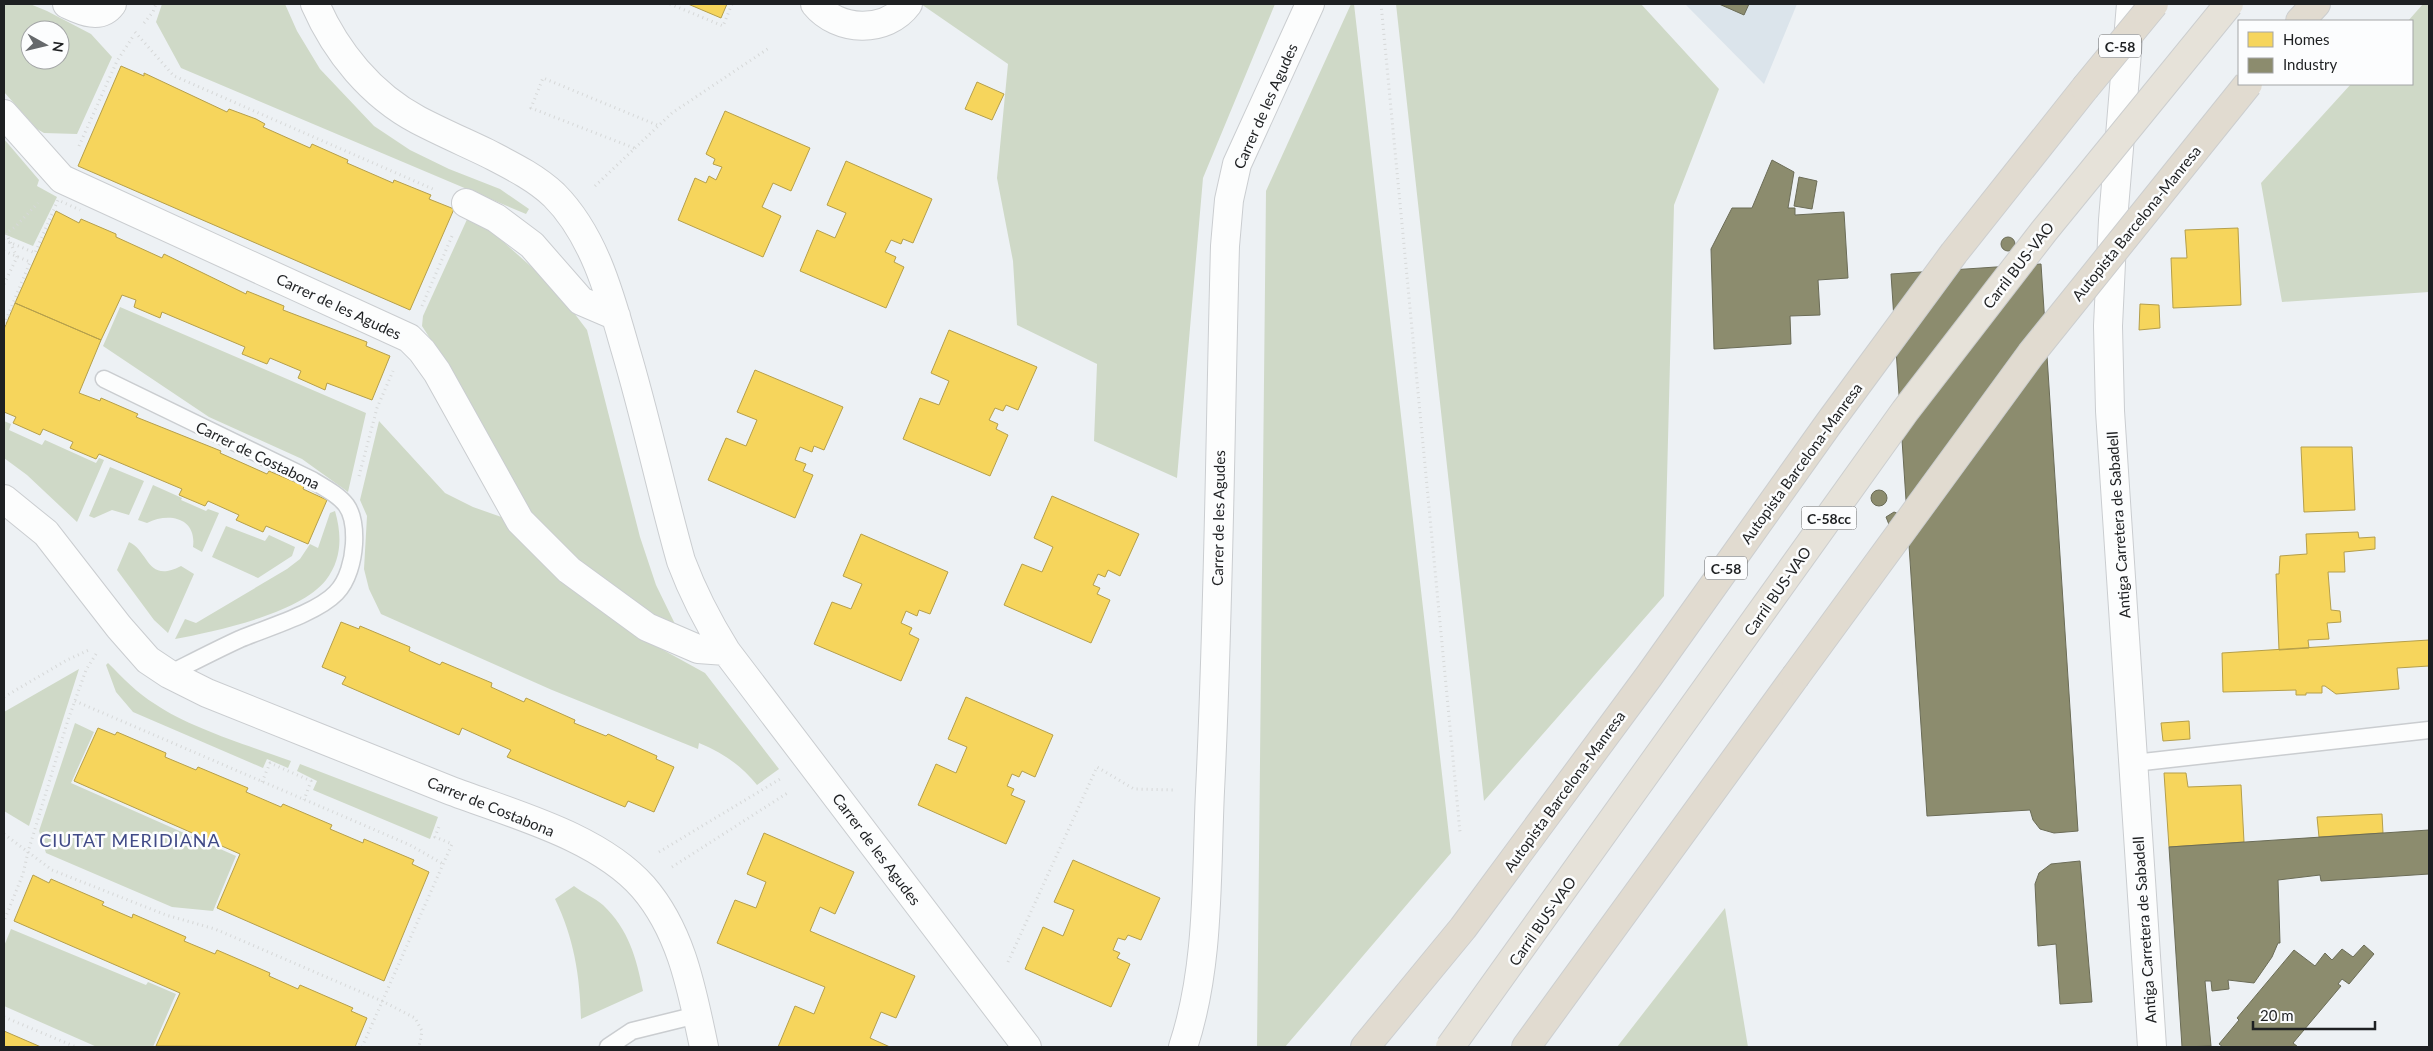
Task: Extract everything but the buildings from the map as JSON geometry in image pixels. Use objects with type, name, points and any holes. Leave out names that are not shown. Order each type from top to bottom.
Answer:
[{"type":"highway","name":"Autopista Barcelona-Manresa","points":[[1365,1047],[1463,928],[1649,676],[1829,423],[1954,253],[2154,4]]},
{"type":"highway","name":"Carril BUS-VAO","points":[[1450,1047],[1905,411],[2044,231],[2229,4]]},
{"type":"highway","points":[[2301,20],[2316,4]]},
{"type":"highway","name":"Autopista Barcelona-Manresa","points":[[1526,1047],[2031,354],[2247,85]]},
{"type":"street","points":[[67,4],[82,11],[96,14],[110,6]]},
{"type":"street","name":"Carrer de les Agudes","points":[[315,4],[324,24],[348,60],[368,84],[393,104],[418,120],[512,166],[553,195],[584,236],[596,261],[616,316],[681,561],[696,599],[726,651],[1027,1047]]},
{"type":"street","points":[[815,4],[836,21],[864,26],[874,26],[891,19],[908,4]]},
{"type":"street","name":"Carrer de les Agudes","points":[[1183,1047],[1192,1020],[1202,962],[1212,742],[1225,246],[1229,200],[1237,164],[1310,4]]},
{"type":"street","name":"Antiga Carretera de Sabadell","points":[[2131,4],[2113,220],[2108,326],[2110,411],[2152,1047]]},
{"type":"street","name":"Carrer de les Agudes","points":[[4,114],[62,179],[409,338],[437,372],[520,521],[547,549],[569,570],[647,627],[698,649],[726,651]]},
{"type":"street","points":[[466,203],[496,218],[532,245],[581,301],[616,316]]},
{"type":"street","name":"Carrer de Costabona","points":[[4,499],[46,533],[119,627],[148,660],[169,674],[207,693],[526,818],[597,850],[623,867],[644,888],[671,930],[684,962],[704,1047]]},
{"type":"lane","name":"Carrer de Costabona","points":[[104,379],[312,480],[331,491],[351,511],[354,527],[353,551],[348,573],[336,593],[316,607],[238,640],[169,674]]},
{"type":"lane","points":[[2134,763],[2429,730]]},
{"type":"lane","points":[[608,1047],[632,1031],[697,1015]]},
{"type":"path","points":[[79,145],[117,61],[153,12],[156,4]]},
{"type":"path","points":[[670,4],[723,26],[732,4]]},
{"type":"path","points":[[1381,4],[1460,832]]},
{"type":"path","points":[[110,6],[174,76],[466,203]]},
{"type":"path","points":[[594,187],[657,125],[769,48]]},
{"type":"path","points":[[634,148],[531,108],[544,78],[657,125]]},
{"type":"path","points":[[4,240],[34,253],[58,200],[80,210]]},
{"type":"path","points":[[4,284],[17,257],[6,233],[16,227],[39,202]]},
{"type":"path","points":[[422,306],[454,231]]},
{"type":"path","points":[[4,251],[30,262],[4,324]]},
{"type":"path","points":[[360,469],[377,408],[396,362]]},
{"type":"path","points":[[4,697],[67,660],[93,648]]},
{"type":"path","points":[[4,921],[23,874],[28,852],[75,701],[86,670],[96,653]]},
{"type":"path","points":[[75,701],[410,845],[443,864]]},
{"type":"path","points":[[262,782],[270,763],[311,781],[304,800]]},
{"type":"path","points":[[1007,964],[1097,767],[1134,790],[1173,790]]},
{"type":"path","points":[[665,848],[777,780]]},
{"type":"path","points":[[673,866],[789,792]]},
{"type":"path","points":[[362,1047],[452,844],[435,837],[443,816]]},
{"type":"path","points":[[4,834],[52,870],[166,915],[215,929],[382,1001],[415,1018],[422,1031],[419,1047]]},
{"type":"path","points":[[4,1017],[76,1047]]},
{"type":"shaded area","points":[[1685,4],[1797,4],[1764,84]]},
{"type":"green space","points":[[4,4],[30,4],[64,20],[20,20],[20,70],[70,70],[70,23],[91,34],[112,57],[77,134],[44,133],[37,129],[4,92]]},
{"type":"green space","points":[[162,4],[285,4],[297,31],[320,69],[374,126],[410,150],[449,169],[500,189],[529,209],[526,214],[181,68],[156,22]]},
{"type":"green space","points":[[921,4],[1275,4],[1203,178],[1177,478],[1094,441],[1097,364],[1017,325],[1013,261],[997,178],[1008,64]]},
{"type":"green space","points":[[1351,4],[1354,4],[1451,853],[1285,1047],[1257,1047],[1266,191]]},
{"type":"green space","points":[[1396,4],[1641,4],[1719,89],[1674,205],[1664,596],[1484,801]]},
{"type":"green space","points":[[2423,4],[2429,4],[2429,292],[2282,302],[2261,183],[2350,85],[2413,85],[2413,20],[2409,20]]},
{"type":"green space","points":[[4,139],[39,180],[37,186],[57,197],[33,246],[4,234]]},
{"type":"green space","points":[[469,215],[498,237],[555,288],[587,330],[640,537],[656,585],[675,624],[652,614],[610,587],[571,554],[536,518],[520,499],[438,351],[422,326],[423,316]]},
{"type":"green space","points":[[120,307],[366,413],[348,492],[302,459],[209,417],[103,346]]},
{"type":"green space","points":[[4,421],[11,424],[9,430],[42,445],[45,440],[96,463],[99,458],[104,460],[77,522],[27,475],[4,458]]},
{"type":"green space","points":[[379,421],[445,493],[473,507],[507,519],[636,635],[705,673],[779,769],[757,785],[724,755],[708,747],[699,743],[698,749],[552,690],[381,614],[369,589],[364,569],[367,516],[360,500]]},
{"type":"green space","points":[[110,467],[144,481],[129,515],[112,510],[94,518],[89,516]]},
{"type":"green space","points":[[153,485],[206,511],[208,509],[219,513],[202,552],[193,547],[193,537],[186,523],[172,518],[164,518],[147,523],[138,520]]},
{"type":"green space","points":[[335,511],[339,529],[338,555],[326,580],[313,592],[277,612],[234,626],[175,639],[185,619],[196,623],[287,569],[300,559],[310,544],[318,548],[330,513]]},
{"type":"green space","points":[[226,526],[265,541],[269,535],[295,547],[292,556],[258,578],[212,557]]},
{"type":"green space","points":[[129,542],[136,546],[155,569],[170,571],[181,566],[194,574],[168,633],[154,620],[117,570]]},
{"type":"green space","points":[[108,663],[142,695],[169,713],[221,736],[291,761],[288,768],[267,759],[263,768],[133,712],[116,692],[106,665]]},
{"type":"green space","points":[[79,669],[29,826],[4,811],[4,712]]},
{"type":"green space","points":[[75,723],[94,732],[71,783],[236,856],[213,911],[172,907],[46,853],[39,831]]},
{"type":"green space","points":[[300,764],[438,817],[430,839],[313,790],[317,781],[297,771]]},
{"type":"green space","points":[[574,886],[603,905],[619,924],[634,955],[643,991],[581,1019],[575,957],[567,928],[555,899]]},
{"type":"green space","points":[[1725,908],[1748,1047],[1617,1047]]},
{"type":"green space","points":[[11,929],[146,985],[148,982],[176,994],[153,1047],[97,1047],[4,1006],[4,946]]},
{"type":"district","name":"CIUTAT MERIDIANA","points":[[130,840]]}]
